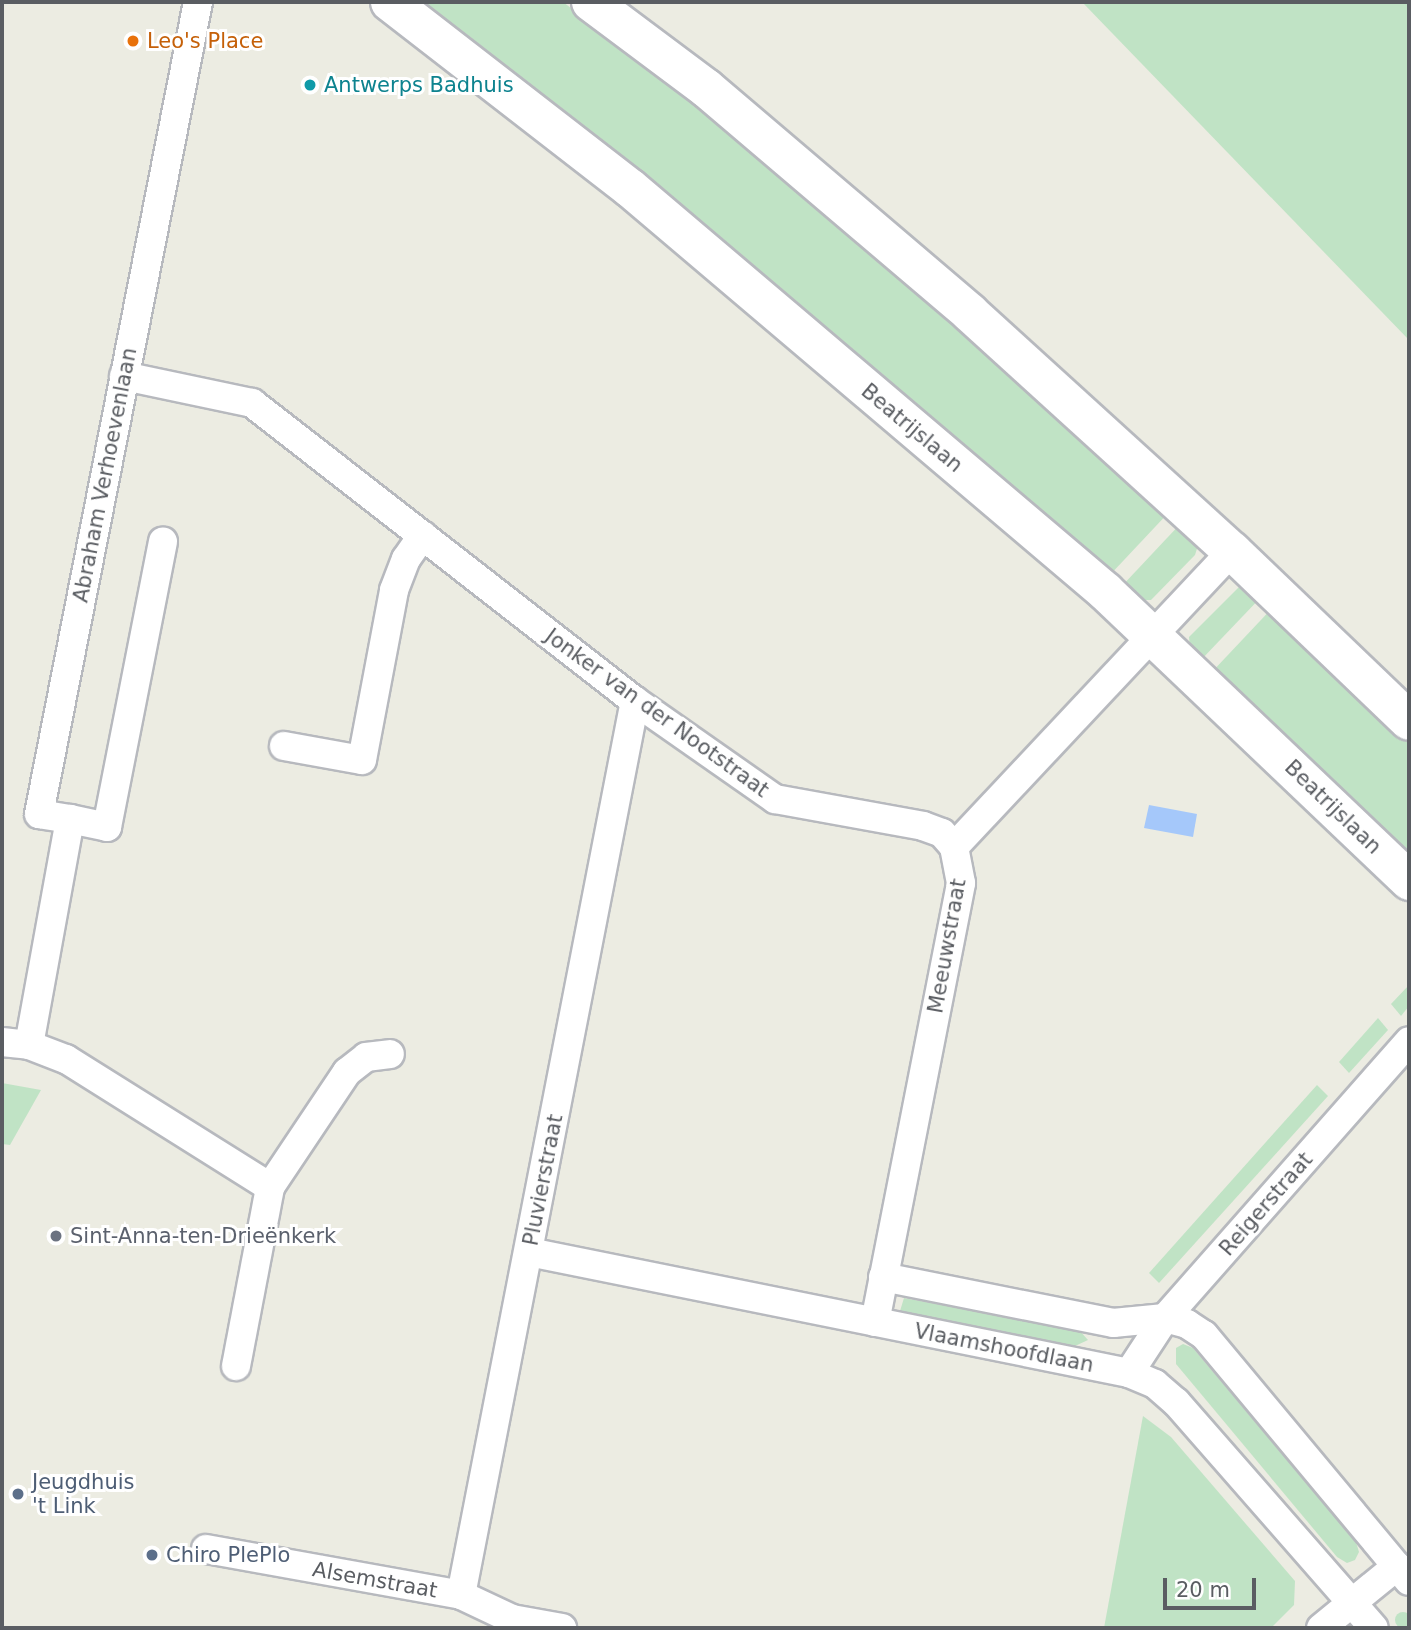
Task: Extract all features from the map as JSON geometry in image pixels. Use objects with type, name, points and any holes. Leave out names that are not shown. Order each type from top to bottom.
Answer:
[{"type":"street","name":"Abraham Verhoevenlaan","points":[[163,541],[107,827],[39,814],[198,2]]},
{"type":"street","name":"Beatrijslaan","points":[[390,2],[630,188],[1153,633],[1409,881]]},
{"type":"street","points":[[591,2],[706,88],[970,313],[1232,551],[1409,721]]},
{"type":"street","name":"Jonker van der Nootstraat","points":[[124,376],[252,403],[635,701],[775,799],[923,826],[942,833],[954,846]]},
{"type":"street","points":[[284,746],[362,760],[394,590],[406,559],[423,535]]},
{"type":"street","name":"Meeuwstraat","points":[[875,1322],[961,883],[954,846],[1232,551]]},
{"type":"street","name":"Pluvierstraat","points":[[461,1595],[635,701]]},
{"type":"street","points":[[70,820],[15,1044],[105,1080],[270,1187]]},
{"type":"street","name":"Reigerstraat","points":[[1129,1373],[1166,1318],[1409,1041]]},
{"type":"street","points":[[236,1366],[270,1187],[347,1072],[366,1057],[390,1054]]},
{"type":"street","name":"Vlaamshoofdlaan","points":[[529,1252],[1129,1373],[1155,1384],[1177,1402],[1374,1628]]},
{"type":"street","points":[[884,1278],[1113,1323],[1166,1318],[1204,1335],[1403,1574],[1353,1602],[1321,1628]]},
{"type":"street","name":"Alsemstraat","points":[[206,1549],[461,1595]]},
{"type":"street","points":[[461,1595],[511,1624],[562,1628]]},
{"type":"green space","points":[[411,2],[563,2],[700,107],[1171,510],[1108,577]]},
{"type":"green space","points":[[1409,2],[1409,340],[1083,3]]},
{"type":"green space","points":[[1183,521],[1200,539],[1195,555],[1151,600],[1136,600],[1121,587]]},
{"type":"green space","points":[[1244,582],[1264,594],[1200,661],[1190,649],[1189,637]]},
{"type":"green space","points":[[1276,604],[1409,734],[1409,865],[1210,674]]},
{"type":"green space","points":[[1409,985],[1409,1006],[1401,1016],[1391,1004]]},
{"type":"green space","points":[[1378,1018],[1388,1030],[1349,1073],[1339,1062]]},
{"type":"green space","points":[[2,1083],[41,1090],[10,1145],[2,1144]]},
{"type":"green space","points":[[1317,1085],[1328,1096],[1159,1283],[1149,1273]]},
{"type":"green space","points":[[904,1298],[1079,1330],[1088,1340],[1075,1346],[907,1315],[900,1311]]},
{"type":"green space","points":[[1183,1344],[1193,1348],[1356,1542],[1359,1552],[1355,1560],[1347,1563],[1337,1557],[1176,1364],[1176,1348]]},
{"type":"green space","points":[[1143,1416],[1171,1437],[1295,1581],[1294,1605],[1271,1628],[1104,1628]]},
{"type":"green space","points":[[1400,1612],[1406,1612],[1411,1620],[1409,1626],[1400,1628],[1395,1623],[1395,1617]]},
{"type":"water","points":[[1149,805],[1197,814],[1193,837],[1144,828]]},
{"type":"place","name":"Leo's Place","points":[[133,41]]},
{"type":"place","name":"Antwerps Badhuis","points":[[310,85]]},
{"type":"place","name":"Sint-Anna-ten-Drieënkerk","points":[[56,1236]]},
{"type":"place","name":"Jeugdhuis 't Link","points":[[18,1494]]},
{"type":"place","name":"Chiro PlePlo","points":[[152,1555]]}]
